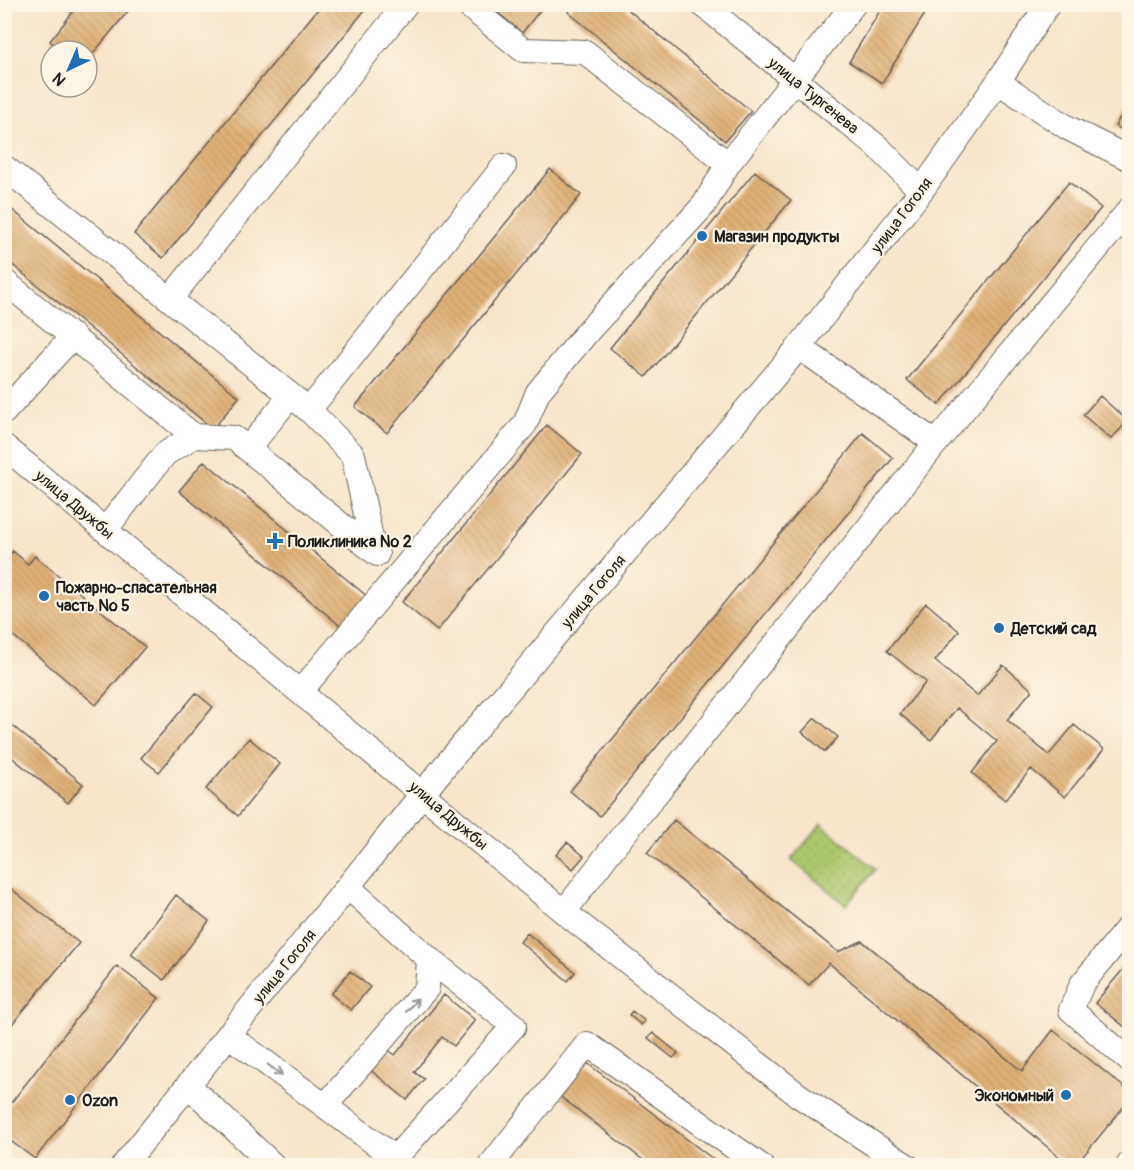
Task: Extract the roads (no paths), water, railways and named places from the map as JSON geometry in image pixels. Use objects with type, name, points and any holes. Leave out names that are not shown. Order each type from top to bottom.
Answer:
[{"type":"street","points":[[170,299],[406,4]]},
{"type":"street","points":[[466,4],[523,50],[585,52],[728,164]]},
{"type":"street","name":"улица Тургенева","points":[[702,4],[879,148],[921,191]]},
{"type":"street","points":[[300,692],[525,424],[538,392],[582,339],[704,205],[728,164],[854,4]]},
{"type":"street","name":"улица Гоголя","points":[[123,1166],[423,794],[799,347],[921,191],[998,82],[1048,4]]},
{"type":"street","points":[[998,82],[1068,128],[1130,159]]},
{"type":"street","points":[[248,449],[299,403],[504,166]]},
{"type":"street","points":[[4,167],[299,403],[353,455],[374,551]]},
{"type":"street","points":[[564,912],[936,443],[1130,209]]},
{"type":"street","points":[[4,280],[194,436]]},
{"type":"street","points":[[4,412],[73,336]]},
{"type":"street","points":[[799,347],[936,443]]},
{"type":"street","points":[[105,530],[165,454],[194,436],[234,438],[400,572]]},
{"type":"street","name":"улица Дружбы","points":[[4,446],[564,912],[798,1095],[907,1165]]},
{"type":"street","points":[[228,1035],[395,1158],[514,1026],[429,959],[348,887]]},
{"type":"street","points":[[1130,925],[1082,984],[1071,1010],[1130,1060]]},
{"type":"street","points":[[325,1106],[427,988],[429,959]]},
{"type":"street","points":[[490,1166],[587,1044],[761,1166]]},
{"type":"street","points":[[188,1085],[274,1166]]},
{"type":"place","name":"Магазин продукты","points":[[702,236]]},
{"type":"place","name":"Поликлиника № 2","points":[[275,541]]},
{"type":"place","name":"Пожарно-спасательная часть № 5","points":[[44,596]]},
{"type":"place","name":"Детский сад","points":[[999,628]]},
{"type":"place","name":"Экономный","points":[[1066,1095]]},
{"type":"place","name":"Ozon","points":[[70,1100]]}]
